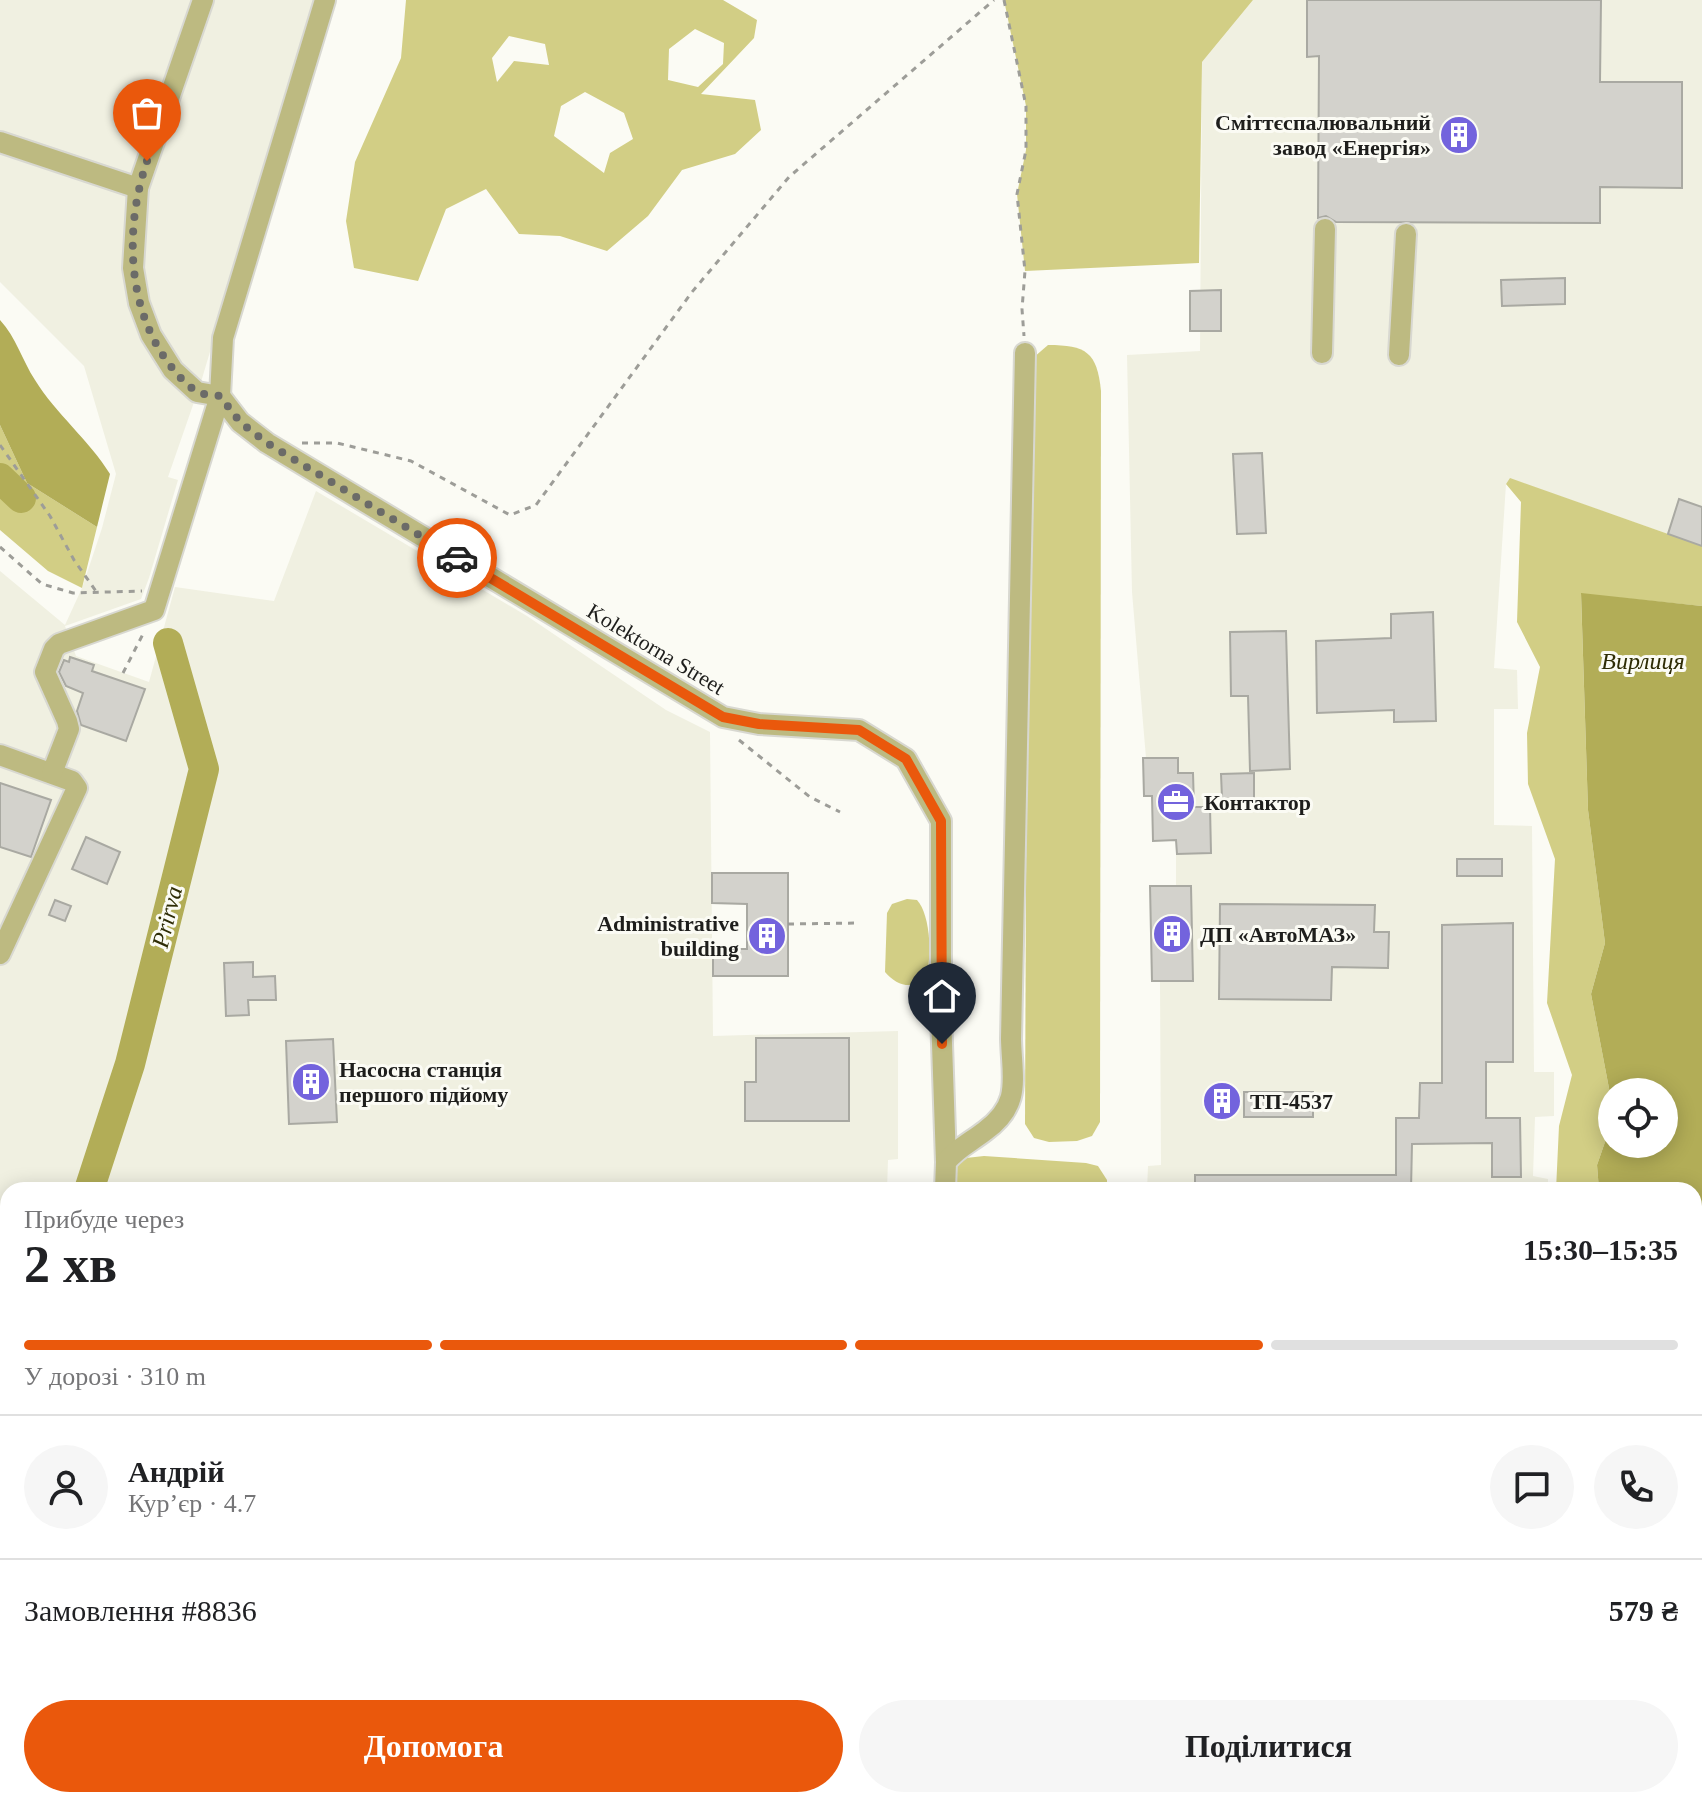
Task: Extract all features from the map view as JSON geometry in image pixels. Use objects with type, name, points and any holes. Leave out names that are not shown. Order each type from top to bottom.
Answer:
[{"type":"street","points":[[203,0],[138,188],[133,268],[139,303],[151,335],[173,370],[197,392],[220,396]]},
{"type":"street","points":[[52,773],[69,729],[45,672],[54,649],[70,640],[154,610],[220,396],[223,338],[325,0]]},
{"type":"street","points":[[0,142],[138,188]]},
{"type":"street","points":[[1322,353],[1325,229]]},
{"type":"street","points":[[1399,355],[1406,234]]},
{"type":"street","points":[[946,1162],[1008,1110],[1012,1096],[1025,353]]},
{"type":"street","name":"Kolektorna Street","points":[[220,396],[240,422],[267,443],[723,717],[759,724],[859,730],[906,759],[941,821],[945,1182]]},
{"type":"street","points":[[0,755],[75,782],[77,788],[0,954]]},
{"type":"path","points":[[267,443],[337,443],[411,461],[510,515],[536,505],[692,292],[789,177],[994,0]]},
{"type":"path","points":[[1004,0],[1026,106],[1026,150],[1017,194],[1025,271],[1022,309],[1025,353]]},
{"type":"path","points":[[0,445],[50,516],[74,560],[98,594]]},
{"type":"path","points":[[0,547],[42,584],[73,593],[161,589]]},
{"type":"path","points":[[123,673],[154,610]]},
{"type":"path","points":[[723,717],[733,735],[744,744],[810,797],[840,812]]},
{"type":"path","points":[[788,924],[857,923]]},
{"type":"shaded area","points":[[0,0],[315,0],[201,382],[168,477],[178,480],[149,578],[141,599],[65,626],[76,656],[149,682],[175,587],[274,601],[316,491],[527,616],[666,710],[710,732],[713,1036],[898,1031],[898,1159],[888,1160],[887,1182],[0,1182],[0,571],[65,625],[82,588],[116,474],[84,366],[0,282]]},
{"type":"shaded area","points":[[406,0],[723,0],[757,20],[754,38],[701,94],[755,100],[761,130],[735,154],[682,170],[648,216],[607,251],[560,236],[519,234],[486,189],[446,209],[418,281],[354,268],[346,221],[355,162],[401,58]],"holes":[[[695,29],[724,43],[723,64],[698,87],[668,80],[669,49]],[[509,36],[545,44],[549,65],[514,61],[497,82],[492,58]],[[585,92],[624,113],[633,139],[610,153],[604,173],[554,136],[561,106]]]},
{"type":"shaded area","points":[[1004,0],[1253,0],[1202,62],[1199,263],[1025,271],[1017,194],[1026,150],[1026,106]]},
{"type":"shaded area","points":[[1253,0],[1702,0],[1702,546],[1511,479],[1506,484],[1494,668],[1517,670],[1518,709],[1494,709],[1494,825],[1532,826],[1534,1072],[1554,1072],[1554,1116],[1535,1117],[1533,1176],[1548,1179],[1548,1182],[1147,1182],[1148,1166],[1161,1165],[1160,982],[1152,981],[1150,886],[1176,886],[1176,841],[1153,841],[1152,811],[1158,810],[1157,796],[1144,796],[1143,759],[1146,758],[1132,592],[1127,355],[1200,351],[1202,62]]},
{"type":"shaded area","points":[[1048,345],[1072,347],[1087,353],[1096,367],[1101,391],[1100,1122],[1092,1136],[1077,1141],[1049,1142],[1034,1138],[1025,1124],[1028,395],[1033,358]]},
{"type":"shaded area","points":[[0,425],[27,483],[97,527],[82,588],[48,571],[0,530]]},
{"type":"shaded area","points":[[1510,478],[1702,546],[1702,606],[1581,594],[1588,810],[1605,943],[1591,994],[1607,1078],[1598,1078],[1598,1182],[1556,1182],[1559,1126],[1572,1075],[1547,1003],[1555,859],[1528,784],[1527,733],[1540,667],[1517,622],[1521,502],[1506,484]]},
{"type":"shaded area","points":[[907,899],[917,900],[922,907],[928,927],[929,951],[924,981],[908,985],[898,983],[885,972],[887,913],[892,904]]},
{"type":"shaded area","points":[[984,1156],[1086,1163],[1098,1166],[1107,1182],[954,1182],[954,1168],[966,1158]]},
{"type":"water","points":[[0,320],[43,392],[110,474],[97,527],[27,483],[0,425]]},
{"type":"water","name":"Вирлиця","points":[[1581,593],[1702,606],[1702,1182],[1598,1182],[1599,1158],[1678,1158],[1678,1078],[1607,1078],[1591,994],[1605,943],[1588,810]]},
{"type":"building","name":"Сміттєспалювальний завод «Енергія»","points":[[1307,0],[1601,0],[1600,82],[1682,82],[1682,188],[1600,187],[1600,223],[1336,222],[1326,216],[1318,218],[1319,56],[1307,57]]},
{"type":"building","points":[[1565,278],[1565,304],[1502,306],[1501,280]]},
{"type":"building","points":[[1221,290],[1221,331],[1190,331],[1190,291]]},
{"type":"building","points":[[1262,453],[1266,533],[1237,534],[1233,454]]},
{"type":"building","points":[[1679,499],[1702,507],[1702,546],[1668,534]]},
{"type":"building","points":[[1433,612],[1436,721],[1394,722],[1394,710],[1317,713],[1316,641],[1391,638],[1391,614]]},
{"type":"building","points":[[1286,631],[1290,769],[1250,771],[1248,696],[1231,696],[1230,632]]},
{"type":"building","points":[[70,657],[94,665],[92,671],[145,689],[126,741],[81,725],[77,711],[83,693],[66,686],[59,672],[64,660],[69,662]]},
{"type":"building","name":"Контактор","points":[[1143,758],[1178,758],[1178,773],[1193,773],[1194,807],[1210,807],[1211,853],[1177,854],[1176,840],[1153,841],[1152,796],[1144,796]]},
{"type":"building","points":[[1254,773],[1254,798],[1222,798],[1221,774]]},
{"type":"building","points":[[0,783],[51,800],[31,857],[0,847]]},
{"type":"building","points":[[86,837],[120,852],[107,884],[72,869]]},
{"type":"building","points":[[1457,859],[1502,859],[1502,876],[1457,876]]},
{"type":"building","name":"Administrative building","points":[[712,873],[788,873],[788,976],[713,976],[713,949],[747,949],[747,904],[712,903]]},
{"type":"building","name":"ДП «АвтоМАЗ»","points":[[1150,886],[1191,886],[1193,981],[1152,981]]},
{"type":"building","points":[[55,900],[71,906],[65,921],[49,915]]},
{"type":"building","points":[[1220,904],[1375,905],[1374,932],[1389,932],[1388,968],[1332,967],[1331,1000],[1219,999]]},
{"type":"building","points":[[1513,923],[1513,1062],[1486,1062],[1486,1118],[1520,1118],[1521,1177],[1492,1177],[1492,1143],[1412,1144],[1411,1182],[1195,1182],[1195,1175],[1396,1175],[1396,1118],[1419,1118],[1420,1083],[1442,1083],[1442,925]]},
{"type":"building","points":[[253,962],[253,977],[275,976],[276,1000],[248,1000],[249,1015],[226,1016],[224,963]]},
{"type":"building","points":[[756,1038],[849,1038],[849,1121],[745,1121],[745,1082],[756,1082]]},
{"type":"building","name":"Насосна станція першого підйому","points":[[333,1039],[337,1122],[289,1124],[286,1041]]},
{"type":"building","points":[[1244,1092],[1313,1092],[1313,1117],[1244,1117]]},
{"type":"waterway","name":"Prirva","points":[[0,478],[21,498]]},
{"type":"waterway","name":"Prirva","points":[[92,1182],[130,1064],[204,769],[168,643]]},
{"type":"way so far","points":[[147,161],[138,188],[133,268],[139,303],[151,335],[173,370],[197,392],[220,396],[240,422],[267,443],[457,558]]},
{"type":"place","name":"Сміттєспалювальний завод «Енергія»","points":[[1459,135]]},
{"type":"place","name":"Контактор","points":[[1176,802]]},
{"type":"place","name":"ДП «АвтоМАЗ»","points":[[1172,934]]},
{"type":"place","name":"Administrative building","points":[[767,936]]},
{"type":"place","name":"Насосна станція першого підйому","points":[[311,1082]]},
{"type":"place","name":"ТП-4537","points":[[1222,1101]]},
{"type":"route","points":[[457,558],[723,717],[759,724],[859,730],[906,759],[941,821],[942,1044]]}]
